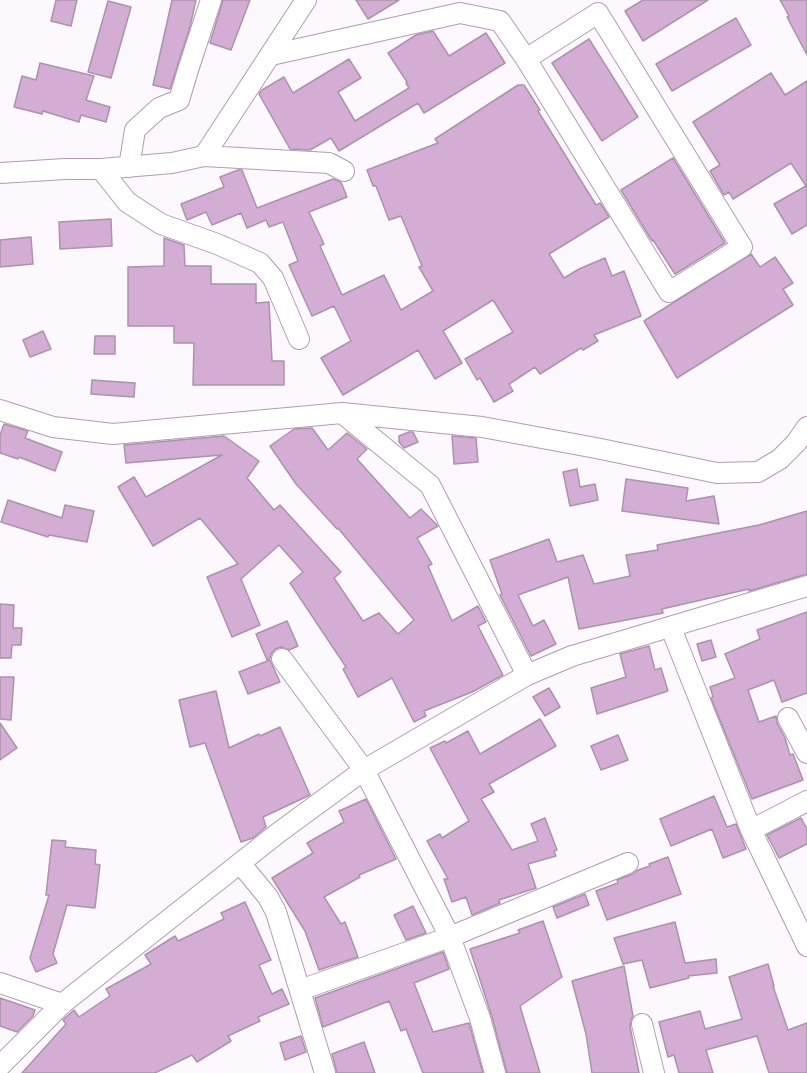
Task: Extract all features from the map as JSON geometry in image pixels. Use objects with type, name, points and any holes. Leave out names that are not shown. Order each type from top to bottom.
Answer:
[{"type":"street","points":[[129,166],[135,130],[159,108],[180,100],[211,0]]},
{"type":"street","points":[[204,156],[306,0]]},
{"type":"street","points":[[271,55],[460,13],[500,21],[526,59],[669,292],[742,247],[598,13],[526,59]]},
{"type":"street","points":[[0,174],[172,163],[204,156],[329,163],[344,171]]},
{"type":"street","points":[[101,169],[127,202],[160,224],[217,244],[260,263],[273,278],[299,339]]},
{"type":"street","points":[[0,410],[53,426],[113,434],[342,413],[482,427],[717,473],[758,472],[780,459],[796,443],[807,426]]},
{"type":"street","points":[[342,413],[430,485],[527,675]]},
{"type":"street","points":[[0,1065],[62,1004],[287,826],[364,770],[527,675],[572,656],[807,586]]},
{"type":"street","points":[[671,628],[751,830],[807,946]]},
{"type":"street","points":[[282,659],[364,770],[450,937],[480,1018],[495,1073]]},
{"type":"street","points":[[788,718],[807,753]]},
{"type":"street","points":[[751,830],[807,801]]},
{"type":"street","points":[[240,863],[273,904],[325,1073]]},
{"type":"street","points":[[300,990],[450,937],[628,863]]},
{"type":"street","points":[[0,983],[62,1004]]},
{"type":"street","points":[[642,1024],[654,1073]]},
{"type":"building","points":[[56,0],[77,0],[71,26],[51,21]]},
{"type":"building","points":[[172,0],[196,0],[190,27],[170,89],[153,85]]},
{"type":"building","points":[[223,0],[250,0],[231,50],[210,43]]},
{"type":"building","points":[[356,0],[399,0],[368,19]]},
{"type":"building","points":[[643,0],[708,0],[643,41],[625,11]]},
{"type":"building","points":[[780,0],[807,0],[807,55],[787,17],[789,16]]},
{"type":"building","points":[[108,1],[131,7],[111,78],[88,72]]},
{"type":"building","points":[[736,18],[751,45],[672,91],[656,64]]},
{"type":"building","points":[[433,31],[449,56],[486,33],[505,63],[424,113],[418,103],[339,151],[331,138],[310,150],[290,149],[259,94],[262,90],[284,77],[293,93],[349,59],[361,78],[338,92],[355,121],[409,88],[388,53],[416,35]]},
{"type":"building","points":[[589,39],[638,117],[602,141],[552,63]]},
{"type":"building","points":[[40,63],[94,76],[86,100],[110,107],[106,122],[81,115],[79,122],[43,111],[42,114],[14,107],[22,76],[36,80]]},
{"type":"building","points":[[771,73],[785,95],[807,81],[807,225],[792,234],[774,204],[806,186],[791,163],[733,199],[729,192],[724,195],[710,171],[720,165],[693,122]]},
{"type":"building","points":[[518,85],[524,85],[596,205],[600,203],[609,217],[549,254],[564,278],[605,258],[612,276],[624,271],[641,316],[594,335],[598,341],[583,350],[581,348],[540,374],[535,367],[509,384],[513,391],[494,402],[480,378],[477,380],[465,359],[513,332],[493,300],[443,331],[462,363],[435,379],[418,350],[343,395],[321,358],[351,341],[334,306],[312,316],[289,265],[298,261],[283,222],[269,227],[266,220],[247,228],[241,213],[212,225],[206,212],[187,220],[181,204],[224,187],[220,177],[238,170],[242,170],[257,208],[333,179],[341,182],[347,197],[309,212],[324,244],[320,246],[342,295],[384,275],[401,310],[433,291],[419,267],[422,266],[401,216],[389,220],[367,170],[438,143],[435,139]]},
{"type":"building","points":[[673,158],[725,243],[675,274],[621,190]]},
{"type":"building","points":[[111,219],[112,246],[60,249],[59,222]]},
{"type":"building","points":[[31,237],[33,264],[0,267],[0,240]]},
{"type":"building","points":[[164,238],[184,245],[185,266],[211,266],[211,284],[256,284],[256,303],[269,302],[272,361],[284,361],[284,385],[193,385],[194,343],[174,343],[174,326],[128,326],[128,267],[164,266]]},
{"type":"building","points":[[751,254],[760,267],[775,257],[793,283],[783,289],[793,305],[677,378],[644,321]]},
{"type":"building","points":[[43,331],[51,349],[30,357],[23,340]]},
{"type":"building","points":[[95,336],[115,336],[115,354],[94,354]]},
{"type":"building","points":[[92,380],[135,383],[134,397],[91,394]]},
{"type":"building","points":[[4,424],[28,431],[25,438],[62,452],[55,471],[19,457],[18,459],[0,453],[0,435]]},
{"type":"building","points":[[312,428],[328,450],[347,433],[367,449],[357,459],[410,518],[421,509],[438,526],[417,538],[432,564],[428,566],[452,621],[478,606],[486,622],[478,626],[503,675],[472,692],[424,711],[426,716],[414,722],[392,678],[358,697],[343,669],[346,667],[290,583],[303,572],[279,545],[241,579],[260,625],[232,637],[207,577],[238,564],[200,518],[153,546],[118,487],[134,477],[146,497],[222,455],[126,463],[124,445],[224,436],[259,461],[247,478],[274,510],[280,505],[341,572],[334,578],[363,621],[379,613],[398,634],[414,620],[338,528],[296,484],[270,446],[294,429]]},
{"type":"building","points":[[413,432],[418,442],[404,448],[399,442],[399,436]]},
{"type":"building","points":[[452,436],[476,438],[478,462],[454,464]]},
{"type":"building","points":[[577,469],[580,487],[595,484],[598,500],[570,506],[563,472]]},
{"type":"building","points":[[626,479],[688,488],[686,501],[714,496],[719,524],[622,511]]},
{"type":"building","points":[[8,500],[62,518],[65,505],[94,511],[87,542],[49,535],[48,537],[1,522]]},
{"type":"building","points":[[807,511],[807,574],[749,591],[749,589],[662,609],[663,613],[579,629],[568,577],[518,595],[533,626],[544,620],[556,644],[531,656],[500,595],[502,594],[490,560],[549,539],[557,562],[583,555],[594,584],[630,576],[626,555],[658,550],[657,545],[759,525]]},
{"type":"building","points":[[0,604],[14,605],[13,628],[22,628],[21,645],[12,645],[11,658],[0,658]]},
{"type":"building","points":[[807,612],[807,693],[782,702],[774,680],[748,690],[759,722],[776,716],[790,755],[793,754],[803,780],[752,799],[711,698],[713,697],[710,687],[735,678],[725,654],[760,639],[757,630]]},
{"type":"building","points":[[287,621],[298,646],[289,650],[281,647],[275,649],[267,660],[256,634]]},
{"type":"building","points":[[711,640],[716,657],[702,661],[697,644]]},
{"type":"building","points":[[649,646],[655,670],[661,668],[668,691],[597,714],[591,688],[626,677],[620,654]]},
{"type":"building","points":[[270,660],[280,682],[248,694],[239,672]]},
{"type":"building","points":[[0,677],[14,677],[11,720],[0,719]]},
{"type":"building","points":[[549,688],[560,707],[545,716],[533,697]]},
{"type":"building","points":[[216,691],[229,748],[280,727],[310,795],[263,817],[266,827],[253,838],[241,842],[205,743],[190,747],[179,700]]},
{"type":"building","points":[[540,719],[556,746],[489,784],[494,792],[481,799],[512,850],[538,841],[531,824],[545,818],[557,850],[554,851],[556,856],[528,864],[536,888],[499,900],[500,903],[472,915],[466,897],[452,902],[444,879],[448,879],[427,841],[440,834],[442,838],[469,821],[430,748],[445,741],[446,743],[468,731],[480,754]]},
{"type":"building","points":[[0,723],[17,748],[0,760]]},
{"type":"building","points":[[618,735],[628,760],[601,770],[591,746]]},
{"type":"building","points":[[714,796],[727,827],[736,824],[746,849],[723,858],[712,829],[671,846],[660,819]]},
{"type":"building","points":[[366,799],[396,859],[359,875],[360,877],[324,897],[341,924],[345,922],[358,957],[319,970],[305,931],[272,878],[313,853],[307,843],[344,822],[339,811]]},
{"type":"building","points":[[801,818],[807,829],[807,844],[779,858],[767,835]]},
{"type":"building","points":[[52,840],[66,841],[65,847],[96,850],[95,864],[100,865],[95,908],[67,905],[53,954],[57,963],[36,972],[30,958],[49,895],[46,895]]},
{"type":"building","points":[[668,857],[681,894],[607,920],[596,891],[618,883],[617,880]]},
{"type":"building","points":[[585,894],[589,905],[557,918],[553,907]]},
{"type":"building","points":[[245,902],[271,960],[259,965],[272,994],[282,989],[289,1004],[258,1017],[260,1021],[228,1036],[231,1041],[197,1062],[192,1055],[155,1073],[22,1073],[66,1024],[63,1020],[74,1010],[79,1017],[110,996],[106,989],[151,964],[145,955],[175,936],[178,941],[224,919],[221,913]]},
{"type":"building","points":[[413,906],[426,933],[406,940],[394,915]]},
{"type":"building","points":[[543,921],[562,977],[520,1006],[540,1073],[507,1073],[470,949],[520,933],[518,930]]},
{"type":"building","points":[[675,922],[685,963],[716,959],[717,973],[688,976],[689,978],[650,988],[642,960],[623,964],[614,938]]},
{"type":"building","points":[[443,952],[449,969],[414,983],[433,1032],[469,1023],[483,1073],[423,1073],[406,1029],[401,1031],[389,1001],[323,1027],[315,998]]},
{"type":"building","points":[[768,964],[788,1030],[807,1023],[807,1073],[769,1073],[757,1036],[706,1050],[713,1073],[679,1073],[674,1055],[668,1057],[659,1022],[700,1011],[705,1029],[742,1019],[729,977]]},
{"type":"building","points":[[624,966],[633,1016],[630,1026],[639,1073],[592,1073],[586,1034],[572,981]]},
{"type":"building","points":[[0,998],[35,1010],[33,1016],[17,1032],[0,1026]]},
{"type":"building","points":[[301,1036],[306,1052],[285,1060],[280,1043]]},
{"type":"building","points":[[364,1042],[375,1073],[337,1073],[332,1054]]}]
